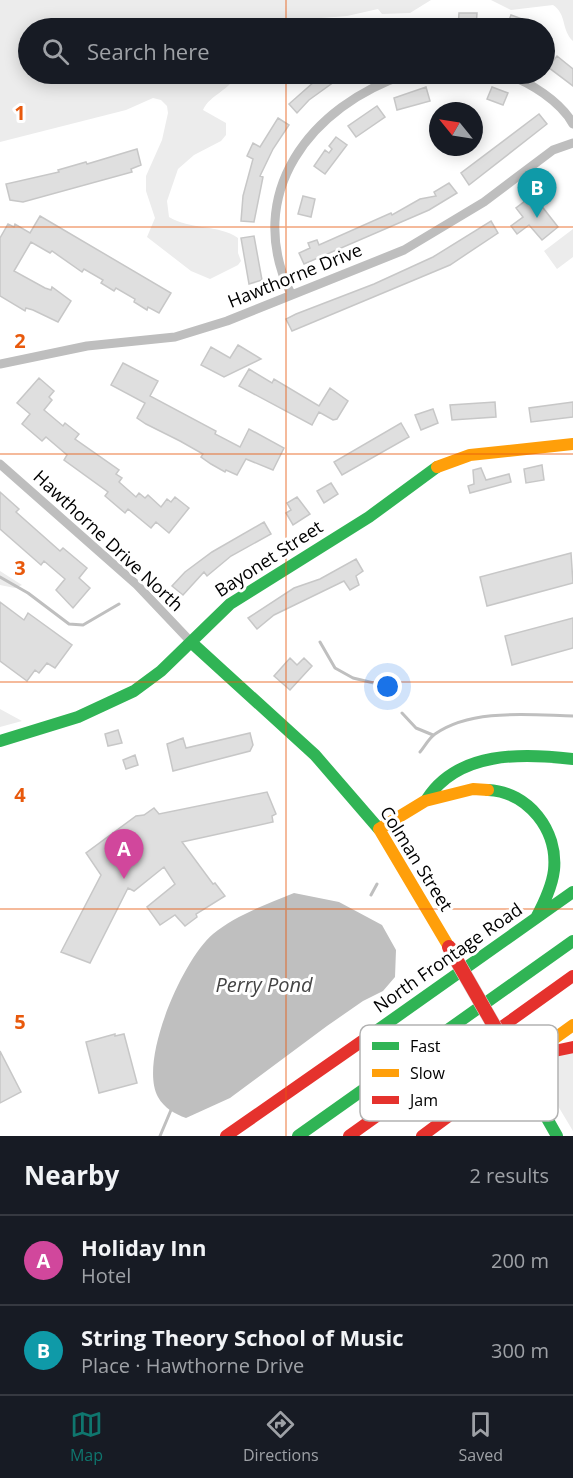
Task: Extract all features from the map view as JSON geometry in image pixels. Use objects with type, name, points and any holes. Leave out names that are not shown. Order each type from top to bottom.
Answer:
[{"type":"main road","name":"Bayonet Street","points":[[0,741],[107,705],[132,693],[192,643],[215,616],[230,604],[369,517],[439,466],[470,455],[573,444]]},
{"type":"main road","name":"Colman Street","points":[[192,643],[315,754],[379,829],[494,1025]]},
{"type":"main road","points":[[379,829],[427,799],[440,780],[482,762],[518,755],[573,759]]},
{"type":"main road","points":[[427,799],[440,799],[473,789],[490,789],[519,799],[538,815],[551,838],[555,864],[551,885],[536,918]]},
{"type":"main road","name":"North Frontage Road","points":[[384,1025],[573,892]]},
{"type":"main road","points":[[455,1025],[573,941]]},
{"type":"main road","points":[[504,1025],[573,976]]},
{"type":"main road","points":[[558,1036],[573,1025]]},
{"type":"main road","name":"North Frontage Road","points":[[226,1136],[360,1042]]},
{"type":"main road","points":[[558,1050],[573,1047]]},
{"type":"main road","points":[[298,1136],[360,1092]]},
{"type":"main road","points":[[349,1136],[370,1121]]},
{"type":"main road","points":[[422,1136],[443,1121]]},
{"type":"main road","name":"Colman Street","points":[[548,1121],[557,1136]]},
{"type":"street","points":[[291,294],[276,250],[274,220],[278,192],[290,166],[310,136],[333,112],[362,92],[382,84]]},
{"type":"street","points":[[524,84],[567,112],[573,124]]},
{"type":"street","name":"Hawthorne Drive","points":[[0,364],[87,346],[175,337],[227,321],[404,250],[484,202],[553,150],[573,143]]},
{"type":"street","name":"Hawthorne Drive North","points":[[0,464],[137,585],[192,643]]},
{"type":"shaded area","points":[[0,0],[431,0],[410,13],[382,14],[378,9],[347,16],[321,18],[18,18],[18,84],[230,84],[203,110],[226,123],[226,135],[221,141],[194,155],[178,169],[167,201],[169,217],[186,224],[222,231],[238,238],[238,253],[241,261],[238,265],[210,279],[191,271],[147,237],[155,218],[146,191],[146,176],[162,140],[168,113],[167,106],[161,100],[153,98],[126,110],[0,142]]},
{"type":"shaded area","points":[[491,0],[573,0],[573,41],[569,37],[560,13],[553,5],[511,10]]},
{"type":"shaded area","points":[[573,229],[573,257],[557,269],[544,251]]},
{"type":"shaded area","points":[[0,571],[22,585],[15,588],[0,585]]},
{"type":"shaded area","points":[[0,709],[22,721],[0,727]]},
{"type":"shaded area","points":[[573,1053],[573,1131],[558,1106],[558,1056]]},
{"type":"water","name":"Perry Pond","points":[[294,893],[339,902],[382,925],[396,950],[395,977],[383,991],[363,1001],[327,1026],[230,1098],[186,1118],[174,1112],[158,1097],[153,1081],[154,1060],[167,1011],[189,965],[201,947],[222,927],[252,910]]},
{"type":"building","points":[[459,13],[477,13],[477,18],[459,18]]},
{"type":"building","points":[[557,56],[573,69],[573,86],[555,72]]},
{"type":"building","points":[[312,84],[331,84],[309,100],[297,113],[289,104]]},
{"type":"building","points":[[426,87],[430,101],[397,110],[394,98]]},
{"type":"building","points":[[492,87],[508,93],[503,105],[487,99]]},
{"type":"building","points":[[377,106],[385,117],[356,137],[348,126]]},
{"type":"building","points":[[539,114],[547,124],[469,185],[461,173]]},
{"type":"building","points":[[278,118],[289,125],[273,149],[260,176],[263,177],[254,222],[241,221],[243,196],[253,159],[247,156],[253,143],[260,147]]},
{"type":"building","points":[[336,137],[347,145],[325,174],[314,166],[325,150],[329,153],[332,149],[329,146]]},
{"type":"building","points":[[137,149],[141,165],[131,169],[132,172],[23,202],[10,200],[6,184],[59,172],[58,170]]},
{"type":"building","points":[[449,183],[457,193],[429,210],[304,264],[299,253],[310,248],[308,243],[317,240],[319,245],[391,213],[392,215],[420,199],[436,196],[434,192]]},
{"type":"building","points":[[533,195],[558,227],[542,240],[529,225],[517,234],[511,226],[523,217],[516,208]]},
{"type":"building","points":[[303,196],[315,199],[311,217],[298,214]]},
{"type":"building","points":[[40,216],[171,293],[159,313],[148,307],[147,310],[134,302],[135,299],[116,288],[114,291],[101,283],[103,280],[84,269],[82,272],[52,251],[50,253],[31,242],[14,271],[45,288],[51,290],[52,287],[71,301],[58,322],[33,310],[26,308],[25,311],[0,296],[0,238],[8,224],[14,227],[15,224],[30,233]]},
{"type":"building","points":[[491,221],[498,233],[450,265],[292,331],[286,319],[374,284],[433,257]]},
{"type":"building","points":[[254,236],[262,280],[249,284],[241,238]]},
{"type":"building","points":[[238,345],[261,359],[224,377],[201,365],[211,347],[230,358]]},
{"type":"building","points":[[123,363],[158,381],[150,396],[216,431],[215,434],[240,447],[249,429],[284,448],[273,470],[246,459],[237,475],[226,470],[225,472],[201,457],[203,454],[137,418],[145,403],[111,385]]},
{"type":"building","points":[[249,369],[272,383],[274,379],[319,406],[330,388],[348,401],[337,419],[333,420],[319,412],[312,425],[239,386]]},
{"type":"building","points":[[39,378],[54,391],[49,397],[52,400],[44,410],[63,426],[65,423],[79,434],[75,439],[119,470],[116,474],[122,478],[119,482],[136,497],[139,493],[145,498],[148,495],[161,507],[167,499],[171,502],[175,497],[189,508],[169,533],[156,522],[151,528],[128,509],[125,513],[105,496],[108,492],[64,460],[67,455],[46,437],[42,441],[22,424],[30,414],[17,403]]},
{"type":"building","points":[[495,402],[496,417],[452,420],[450,405]]},
{"type":"building","points":[[573,402],[573,417],[531,422],[529,408]]},
{"type":"building","points":[[433,409],[438,423],[421,430],[415,415]]},
{"type":"building","points":[[401,423],[409,437],[342,475],[334,462]]},
{"type":"building","points":[[542,465],[544,480],[526,483],[524,469]]},
{"type":"building","points":[[481,468],[486,480],[509,474],[511,482],[470,493],[468,486],[474,484],[473,470]]},
{"type":"building","points":[[331,483],[338,494],[324,503],[317,491]]},
{"type":"building","points":[[0,492],[19,509],[16,512],[60,551],[63,548],[87,568],[79,578],[90,588],[73,608],[56,590],[65,579],[44,561],[41,565],[0,529]]},
{"type":"building","points":[[297,497],[310,514],[293,525],[286,513],[291,510],[287,503]]},
{"type":"building","points":[[264,522],[271,534],[231,556],[207,576],[204,572],[183,595],[172,586],[185,572],[212,552]]},
{"type":"building","points":[[571,553],[573,583],[487,606],[480,577]]},
{"type":"building","points":[[356,559],[363,571],[356,576],[359,585],[350,590],[344,581],[274,615],[257,629],[248,618],[294,588],[320,579]]},
{"type":"building","points":[[0,602],[24,620],[28,613],[72,645],[55,668],[47,663],[39,673],[35,670],[27,681],[0,661]]},
{"type":"building","points":[[573,618],[573,648],[512,665],[505,636]]},
{"type":"building","points":[[290,658],[297,665],[304,658],[312,666],[290,690],[274,676]]},
{"type":"building","points":[[118,730],[122,743],[108,746],[105,734]]},
{"type":"building","points":[[250,733],[253,745],[250,751],[173,771],[167,744],[183,738],[186,748]]},
{"type":"building","points":[[135,755],[138,765],[126,769],[123,760]]},
{"type":"building","points":[[267,792],[276,814],[272,816],[273,822],[182,842],[213,884],[215,883],[225,896],[196,914],[197,917],[185,926],[175,915],[160,925],[147,907],[175,884],[164,867],[134,891],[128,888],[90,963],[61,952],[101,875],[86,853],[136,816],[144,815],[154,808],[159,814]]},
{"type":"building","points":[[115,1034],[115,1036],[124,1034],[137,1083],[99,1093],[86,1042]]},
{"type":"building","points":[[0,1051],[21,1092],[0,1103]]},
{"type":"waterway","points":[[0,577],[28,593],[69,624],[83,625],[119,604]]},
{"type":"waterway","points":[[320,642],[335,668],[353,678],[378,684],[394,695]]},
{"type":"waterway","points":[[402,713],[416,728],[433,735]]},
{"type":"waterway","points":[[420,752],[435,734],[466,720],[520,714],[573,716]]},
{"type":"waterway","points":[[371,895],[377,884]]},
{"type":"waterway","points":[[160,1136],[171,1110]]},
{"type":"traffic: fast","points":[[0,741],[78,717],[134,691],[161,671],[230,604],[369,517],[437,467]]},
{"type":"traffic: fast","points":[[192,643],[315,755],[379,829]]},
{"type":"traffic: fast","points":[[427,799],[440,783],[473,764],[513,756],[573,759]]},
{"type":"traffic: fast","points":[[488,790],[503,792],[528,806],[546,828],[551,841],[554,855],[553,876],[536,918]]},
{"type":"traffic: fast","points":[[385,1025],[573,892]]},
{"type":"traffic: fast","points":[[455,1025],[573,941]]},
{"type":"traffic: fast","points":[[298,1136],[360,1092]]},
{"type":"traffic: fast","points":[[548,1121],[557,1136]]},
{"type":"traffic: slow","points":[[437,467],[470,455],[573,444]]},
{"type":"traffic: slow","points":[[449,947],[379,829],[425,801],[473,789],[488,790]]},
{"type":"traffic: slow","points":[[558,1036],[573,1025]]},
{"type":"traffic: jam","points":[[449,947],[494,1025]]},
{"type":"traffic: jam","points":[[504,1025],[573,976]]},
{"type":"traffic: jam","points":[[226,1136],[360,1042]]},
{"type":"traffic: jam","points":[[558,1050],[573,1047]]},
{"type":"traffic: jam","points":[[349,1136],[370,1121]]},
{"type":"traffic: jam","points":[[422,1136],[442,1121]]},
{"type":"place","name":"String Theory School of Music","points":[[537,218]]},
{"type":"place","name":"Holiday Inn","points":[[124,879]]}]
